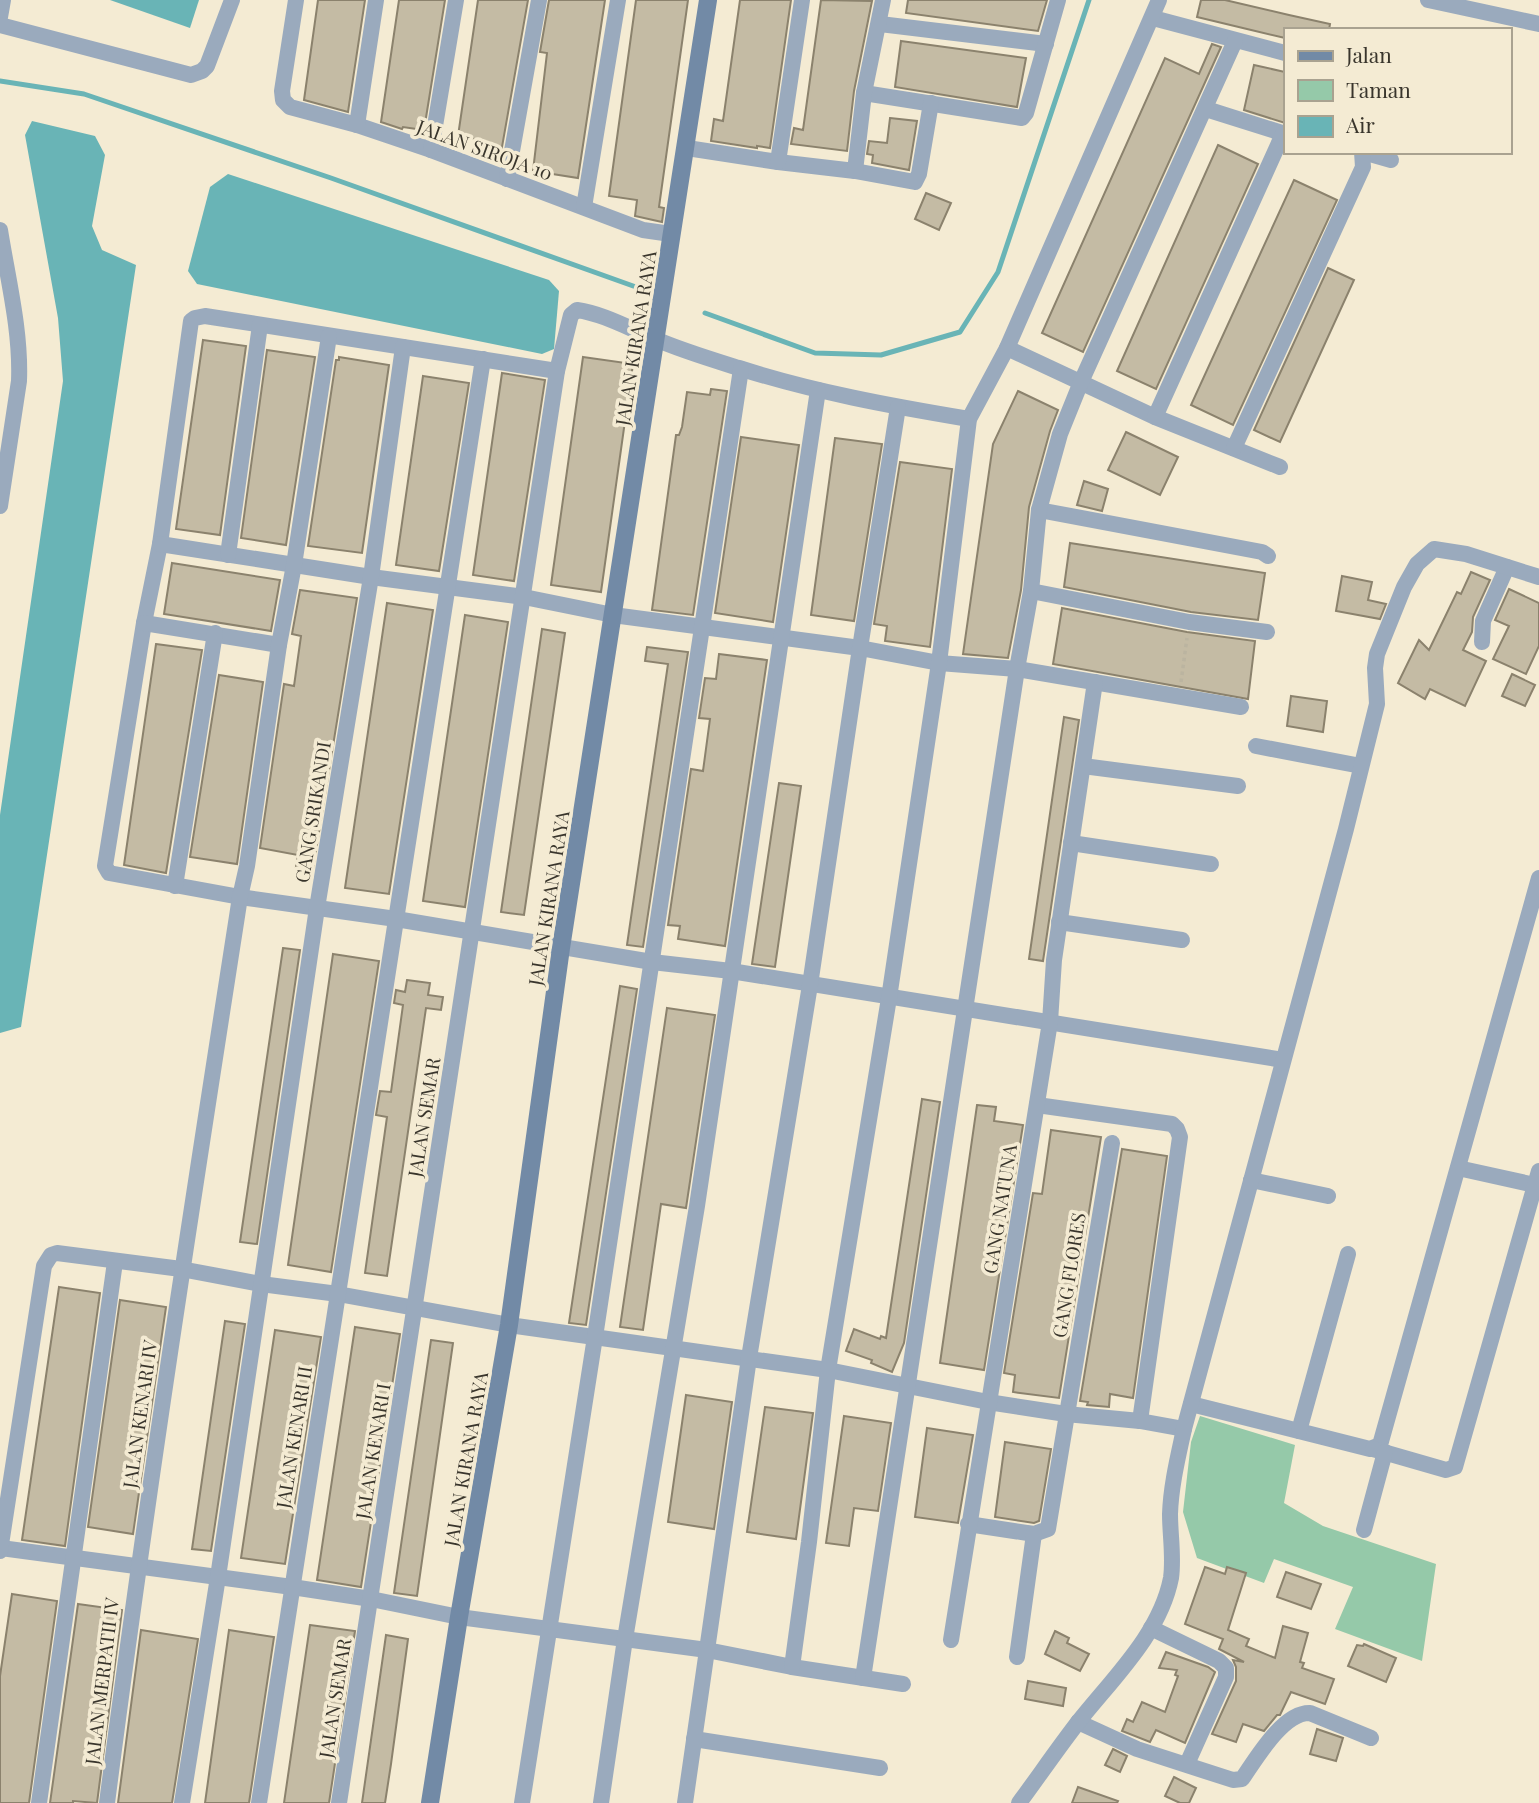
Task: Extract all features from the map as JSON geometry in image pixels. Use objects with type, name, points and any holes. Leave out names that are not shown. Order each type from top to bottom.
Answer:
[{"type":"street","points":[[0,18],[3,0]]},
{"type":"street","points":[[0,25],[191,75],[207,66],[232,0]]},
{"type":"street","name":"JALAN SIROJA 10","points":[[296,0],[282,90],[285,102],[294,108],[357,125],[431,150],[643,230],[671,233]]},
{"type":"street","points":[[357,125],[376,0]]},
{"type":"street","points":[[431,150],[456,0]]},
{"type":"street","points":[[507,179],[539,0]]},
{"type":"street","points":[[584,207],[618,0]]},
{"type":"street","name":"JALAN KIRANA RAYA","points":[[430,1803],[509,1325],[561,948],[708,0]]},
{"type":"street","points":[[778,162],[802,0]]},
{"type":"street","points":[[855,171],[864,93],[883,0]]},
{"type":"street","points":[[864,93],[1019,120],[1027,113],[1058,0]]},
{"type":"street","points":[[792,1667],[828,1370],[889,998],[939,663],[969,418],[1007,348],[1159,0]]},
{"type":"street","points":[[1428,0],[1484,6],[1539,24]]},
{"type":"street","points":[[1153,18],[1284,53]]},
{"type":"street","points":[[880,24],[1046,44]]},
{"type":"street","points":[[863,1678],[1031,591],[1039,510],[1051,461],[1081,382],[1235,41]]},
{"type":"street","points":[[687,148],[855,171],[912,182],[916,181],[931,103]]},
{"type":"street","points":[[1155,417],[1284,134],[1206,108]]},
{"type":"street","points":[[1234,448],[1363,167],[1363,154]]},
{"type":"street","points":[[1370,154],[1391,160]]},
{"type":"street","points":[[0,230],[20,363],[0,506]]},
{"type":"street","name":"JALAN SEMAR","points":[[415,1309],[557,371],[568,321],[578,310],[598,315],[656,340]]},
{"type":"street","points":[[557,371],[200,316],[190,325],[160,544],[144,623],[105,866],[111,874],[240,897],[472,931],[561,948],[731,971],[1283,1060]]},
{"type":"street","points":[[228,555],[260,325]]},
{"type":"street","name":"JALAN KENARI IV","points":[[138,1565],[181,1269],[329,336]]},
{"type":"street","points":[[656,340],[741,369],[818,390],[898,407],[969,418]]},
{"type":"street","name":"GANG SRIKANDI","points":[[182,1803],[317,908],[371,577],[403,347]]},
{"type":"street","points":[[1007,348],[1155,417],[1280,467]]},
{"type":"street","name":"JALAN KENARI II","points":[[260,1803],[483,359]]},
{"type":"street","points":[[522,1803],[704,626],[741,369]]},
{"type":"street","points":[[601,1803],[625,1639],[697,1206],[818,390]]},
{"type":"street","points":[[685,1803],[749,1358],[810,985],[898,407]]},
{"type":"street","points":[[1039,510],[1262,552],[1268,556]]},
{"type":"street","points":[[160,544],[371,577],[524,597],[613,615],[860,648],[939,663],[1017,669],[1241,707]]},
{"type":"street","points":[[1019,1803],[1078,1722],[1132,1658],[1151,1628],[1171,1578],[1170,1512],[1174,1475],[1184,1429],[1377,704],[1377,654],[1404,587],[1417,564],[1431,550],[1466,554],[1539,578]]},
{"type":"street","points":[[1482,642],[1483,621],[1507,568]]},
{"type":"street","points":[[1031,591],[1189,622],[1267,632]]},
{"type":"street","points":[[144,623],[279,645]]},
{"type":"street","points":[[175,886],[215,634]]},
{"type":"street","name":"GANG NATUNA","points":[[951,1640],[1050,1022],[1059,922],[1095,682]]},
{"type":"street","points":[[1256,746],[1361,766]]},
{"type":"street","points":[[1083,766],[1238,786]]},
{"type":"street","points":[[1071,843],[1211,864]]},
{"type":"street","points":[[1364,1530],[1381,1442],[1539,878]]},
{"type":"street","points":[[1059,922],[1182,940]]},
{"type":"street","points":[[1037,1105],[1172,1125],[1177,1129],[1180,1138],[1140,1421]]},
{"type":"street","name":"GANG FLORES","points":[[1034,1534],[1048,1529],[1112,1143]]},
{"type":"street","points":[[1191,1404],[1446,1470],[1455,1467],[1537,1178],[1458,1168]]},
{"type":"street","points":[[1251,1180],[1328,1196]]},
{"type":"street","points":[[903,1684],[792,1667],[707,1650],[459,1617],[292,1587],[0,1549],[44,1266],[51,1255],[57,1253],[181,1269],[509,1325],[828,1370],[988,1402],[1184,1429]]},
{"type":"street","points":[[1299,1431],[1348,1254]]},
{"type":"street","points":[[39,1803],[116,1262]]},
{"type":"street","name":"JALAN KENARI I","points":[[371,1600],[415,1309]]},
{"type":"street","points":[[968,1524],[1034,1534],[1017,1657]]},
{"type":"street","name":"JALAN MERPATII IV","points":[[107,1803],[138,1565]]},
{"type":"street","name":"JALAN SEMAR","points":[[339,1803],[371,1600]]},
{"type":"street","points":[[1151,1628],[1219,1661],[1226,1668],[1226,1677],[1187,1764]]},
{"type":"street","points":[[1078,1722],[1137,1749],[1233,1780],[1242,1779],[1285,1723],[1305,1712],[1371,1738]]},
{"type":"street","points":[[694,1740],[880,1768]]},
{"type":"path","points":[[1180,696],[1189,622]]},
{"type":"green space","points":[[1200,1416],[1295,1445],[1284,1503],[1323,1526],[1436,1564],[1422,1661],[1335,1629],[1353,1587],[1274,1559],[1264,1583],[1197,1558],[1183,1512],[1191,1442]]},
{"type":"water","points":[[110,0],[199,0],[190,28]]},
{"type":"water","points":[[32,121],[95,136],[105,155],[92,226],[102,250],[136,265],[21,1027],[0,1033],[0,815],[63,381],[58,318],[25,135]]},
{"type":"water","points":[[228,174],[549,280],[559,291],[554,349],[542,354],[197,284],[188,271],[210,187]]},
{"type":"building","points":[[318,0],[365,0],[348,112],[304,100]]},
{"type":"building","points":[[399,0],[445,0],[424,130],[402,129],[381,122]]},
{"type":"building","points":[[478,0],[528,0],[499,164],[483,158],[486,141],[458,136]]},
{"type":"building","points":[[549,0],[605,0],[578,178],[533,171],[547,53],[540,52]]},
{"type":"building","points":[[636,0],[688,0],[659,207],[664,208],[662,222],[635,216],[637,200],[609,196]]},
{"type":"building","points":[[740,0],[791,0],[770,148],[711,141],[714,119],[723,121]]},
{"type":"building","points":[[821,0],[872,1],[854,91],[847,151],[791,144],[794,128],[803,130]]},
{"type":"building","points":[[908,0],[1047,0],[1038,31],[906,13]]},
{"type":"building","points":[[1201,0],[1225,0],[1330,24],[1329,28],[1284,28],[1284,38],[1197,17]]},
{"type":"building","points":[[901,41],[1026,58],[1017,107],[895,87]]},
{"type":"building","points":[[1212,44],[1221,47],[1083,352],[1042,333],[1165,58],[1199,74]]},
{"type":"building","points":[[1254,65],[1284,72],[1284,123],[1244,110]]},
{"type":"building","points":[[890,118],[917,121],[909,170],[872,163],[873,155],[867,154],[869,141],[887,143]]},
{"type":"building","points":[[1218,145],[1258,164],[1156,389],[1117,371]]},
{"type":"building","points":[[1294,180],[1337,200],[1233,425],[1191,405]]},
{"type":"building","points":[[926,193],[951,203],[939,230],[915,219]]},
{"type":"building","points":[[1328,268],[1354,280],[1280,442],[1254,430]]},
{"type":"building","points":[[203,340],[246,346],[220,535],[176,529]]},
{"type":"building","points":[[267,350],[315,357],[286,545],[241,538]]},
{"type":"building","points":[[339,357],[389,365],[362,553],[308,546],[336,360],[339,360]]},
{"type":"building","points":[[583,357],[633,364],[601,592],[551,585]]},
{"type":"building","points":[[502,373],[545,380],[514,581],[473,575]]},
{"type":"building","points":[[423,376],[469,383],[439,571],[396,565]]},
{"type":"building","points":[[711,389],[727,391],[693,615],[652,610],[676,435],[679,435],[682,427],[687,392],[710,395]]},
{"type":"building","points":[[1018,391],[1058,410],[1029,507],[1021,590],[1008,658],[963,654],[993,444]]},
{"type":"building","points":[[1126,432],[1178,457],[1160,495],[1108,470]]},
{"type":"building","points":[[741,437],[799,445],[773,622],[715,613]]},
{"type":"building","points":[[835,438],[882,444],[854,621],[811,615]]},
{"type":"building","points":[[900,462],[952,469],[930,647],[885,641],[887,626],[874,624]]},
{"type":"building","points":[[1084,481],[1108,489],[1102,511],[1077,505]]},
{"type":"building","points":[[1070,543],[1265,573],[1258,620],[1191,612],[1064,587]]},
{"type":"building","points":[[172,563],[280,580],[271,631],[164,614]]},
{"type":"building","points":[[1471,572],[1490,580],[1473,617],[1472,632],[1463,650],[1486,661],[1465,706],[1430,689],[1425,699],[1398,683],[1419,640],[1429,650],[1457,592],[1461,594]]},
{"type":"building","points":[[1342,576],[1372,582],[1368,600],[1386,604],[1380,619],[1336,611]]},
{"type":"building","points":[[1509,589],[1539,603],[1539,646],[1526,674],[1493,659],[1509,626],[1495,620]]},
{"type":"building","points":[[300,590],[357,598],[313,869],[296,867],[298,855],[260,848],[284,684],[294,686],[301,636],[292,634]]},
{"type":"building","points":[[387,603],[433,610],[389,894],[345,888]]},
{"type":"building","points":[[1062,608],[1187,632],[1255,641],[1248,699],[1053,664]]},
{"type":"building","points":[[465,615],[508,622],[465,907],[423,901]]},
{"type":"building","points":[[542,629],[565,633],[524,915],[501,912]]},
{"type":"building","points":[[156,644],[202,650],[166,873],[124,865]]},
{"type":"building","points":[[647,647],[688,652],[643,947],[627,945],[668,664],[645,661]]},
{"type":"building","points":[[719,654],[767,660],[725,946],[678,939],[680,926],[668,925],[691,769],[703,771],[710,719],[699,718],[705,678],[716,679]]},
{"type":"building","points":[[1512,674],[1535,685],[1525,706],[1502,696]]},
{"type":"building","points":[[219,675],[263,682],[237,864],[190,857]]},
{"type":"building","points":[[1291,696],[1327,701],[1323,732],[1287,726]]},
{"type":"building","points":[[1064,717],[1079,720],[1043,961],[1029,959]]},
{"type":"building","points":[[779,783],[801,786],[775,967],[752,964]]},
{"type":"building","points":[[283,948],[300,950],[257,1244],[240,1242]]},
{"type":"building","points":[[333,954],[379,961],[331,1272],[288,1265]]},
{"type":"building","points":[[407,980],[430,983],[428,995],[443,997],[441,1010],[426,1008],[387,1276],[365,1273],[387,1117],[376,1115],[380,1091],[391,1092],[403,1005],[394,1003],[396,990],[405,992]]},
{"type":"building","points":[[620,986],[637,989],[586,1325],[569,1323]]},
{"type":"building","points":[[667,1008],[715,1015],[686,1208],[661,1204],[643,1330],[620,1327]]},
{"type":"building","points":[[922,1099],[940,1102],[904,1343],[892,1372],[871,1363],[872,1360],[846,1351],[854,1329],[880,1339],[881,1336],[886,1338]]},
{"type":"building","points":[[977,1105],[996,1107],[994,1121],[1023,1125],[984,1370],[940,1363]]},
{"type":"building","points":[[1051,1130],[1101,1137],[1059,1398],[1013,1392],[1015,1375],[1004,1373],[1033,1193],[1042,1194]]},
{"type":"building","points":[[1122,1149],[1167,1156],[1133,1398],[1110,1394],[1109,1407],[1087,1405],[1088,1402],[1080,1401]]},
{"type":"building","points":[[59,1287],[100,1293],[65,1546],[22,1540]]},
{"type":"building","points":[[120,1300],[166,1307],[133,1534],[88,1527]]},
{"type":"building","points":[[225,1321],[245,1324],[211,1551],[192,1549]]},
{"type":"building","points":[[355,1327],[400,1334],[361,1587],[317,1580]]},
{"type":"building","points":[[275,1330],[321,1337],[285,1564],[241,1558]]},
{"type":"building","points":[[431,1340],[453,1343],[417,1596],[394,1593]]},
{"type":"building","points":[[686,1395],[732,1402],[714,1529],[668,1522]]},
{"type":"building","points":[[765,1407],[813,1413],[796,1539],[747,1532]]},
{"type":"building","points":[[844,1416],[891,1423],[878,1511],[854,1508],[849,1546],[826,1543]]},
{"type":"building","points":[[927,1428],[973,1435],[958,1523],[915,1517]]},
{"type":"building","points":[[1005,1442],[1051,1449],[1039,1521],[1034,1523],[995,1517]]},
{"type":"building","points":[[1205,1567],[1225,1574],[1227,1567],[1246,1573],[1228,1630],[1249,1639],[1246,1646],[1275,1658],[1283,1626],[1308,1633],[1300,1662],[1304,1663],[1302,1668],[1334,1679],[1325,1704],[1291,1692],[1280,1715],[1277,1715],[1264,1731],[1243,1724],[1236,1742],[1212,1734],[1236,1681],[1233,1660],[1244,1662],[1219,1649],[1223,1639],[1185,1624]]},
{"type":"building","points":[[1286,1572],[1321,1584],[1311,1609],[1277,1597]]},
{"type":"building","points":[[12,1594],[57,1601],[29,1803],[0,1803],[0,1676]]},
{"type":"building","points":[[78,1604],[122,1610],[97,1803],[50,1803]]},
{"type":"building","points":[[310,1625],[355,1631],[329,1803],[284,1803]]},
{"type":"building","points":[[141,1630],[198,1639],[172,1803],[118,1803]]},
{"type":"building","points":[[229,1630],[274,1637],[249,1803],[205,1803]]},
{"type":"building","points":[[1055,1631],[1069,1638],[1067,1643],[1089,1654],[1080,1671],[1045,1654]]},
{"type":"building","points":[[386,1635],[408,1639],[391,1764],[385,1803],[362,1803]]},
{"type":"building","points":[[1364,1644],[1396,1658],[1386,1682],[1348,1666],[1357,1645]]},
{"type":"building","points":[[1166,1652],[1215,1672],[1185,1743],[1156,1730],[1150,1742],[1122,1731],[1127,1719],[1133,1722],[1142,1702],[1165,1712],[1178,1676],[1175,1675],[1177,1670],[1159,1668]]},
{"type":"building","points":[[1028,1681],[1066,1688],[1063,1706],[1025,1699]]},
{"type":"building","points":[[1317,1729],[1343,1738],[1336,1761],[1310,1754]]},
{"type":"building","points":[[1113,1749],[1127,1756],[1120,1772],[1105,1765]]},
{"type":"building","points":[[1174,1777],[1196,1788],[1189,1803],[1180,1803],[1165,1796]]},
{"type":"building","points":[[1078,1787],[1118,1801],[1072,1803]]},
{"type":"waterway","points":[[705,313],[815,353],[881,355],[960,332],[998,272],[1089,0]]},
{"type":"waterway","points":[[0,81],[84,94],[331,178],[636,287]]}]
